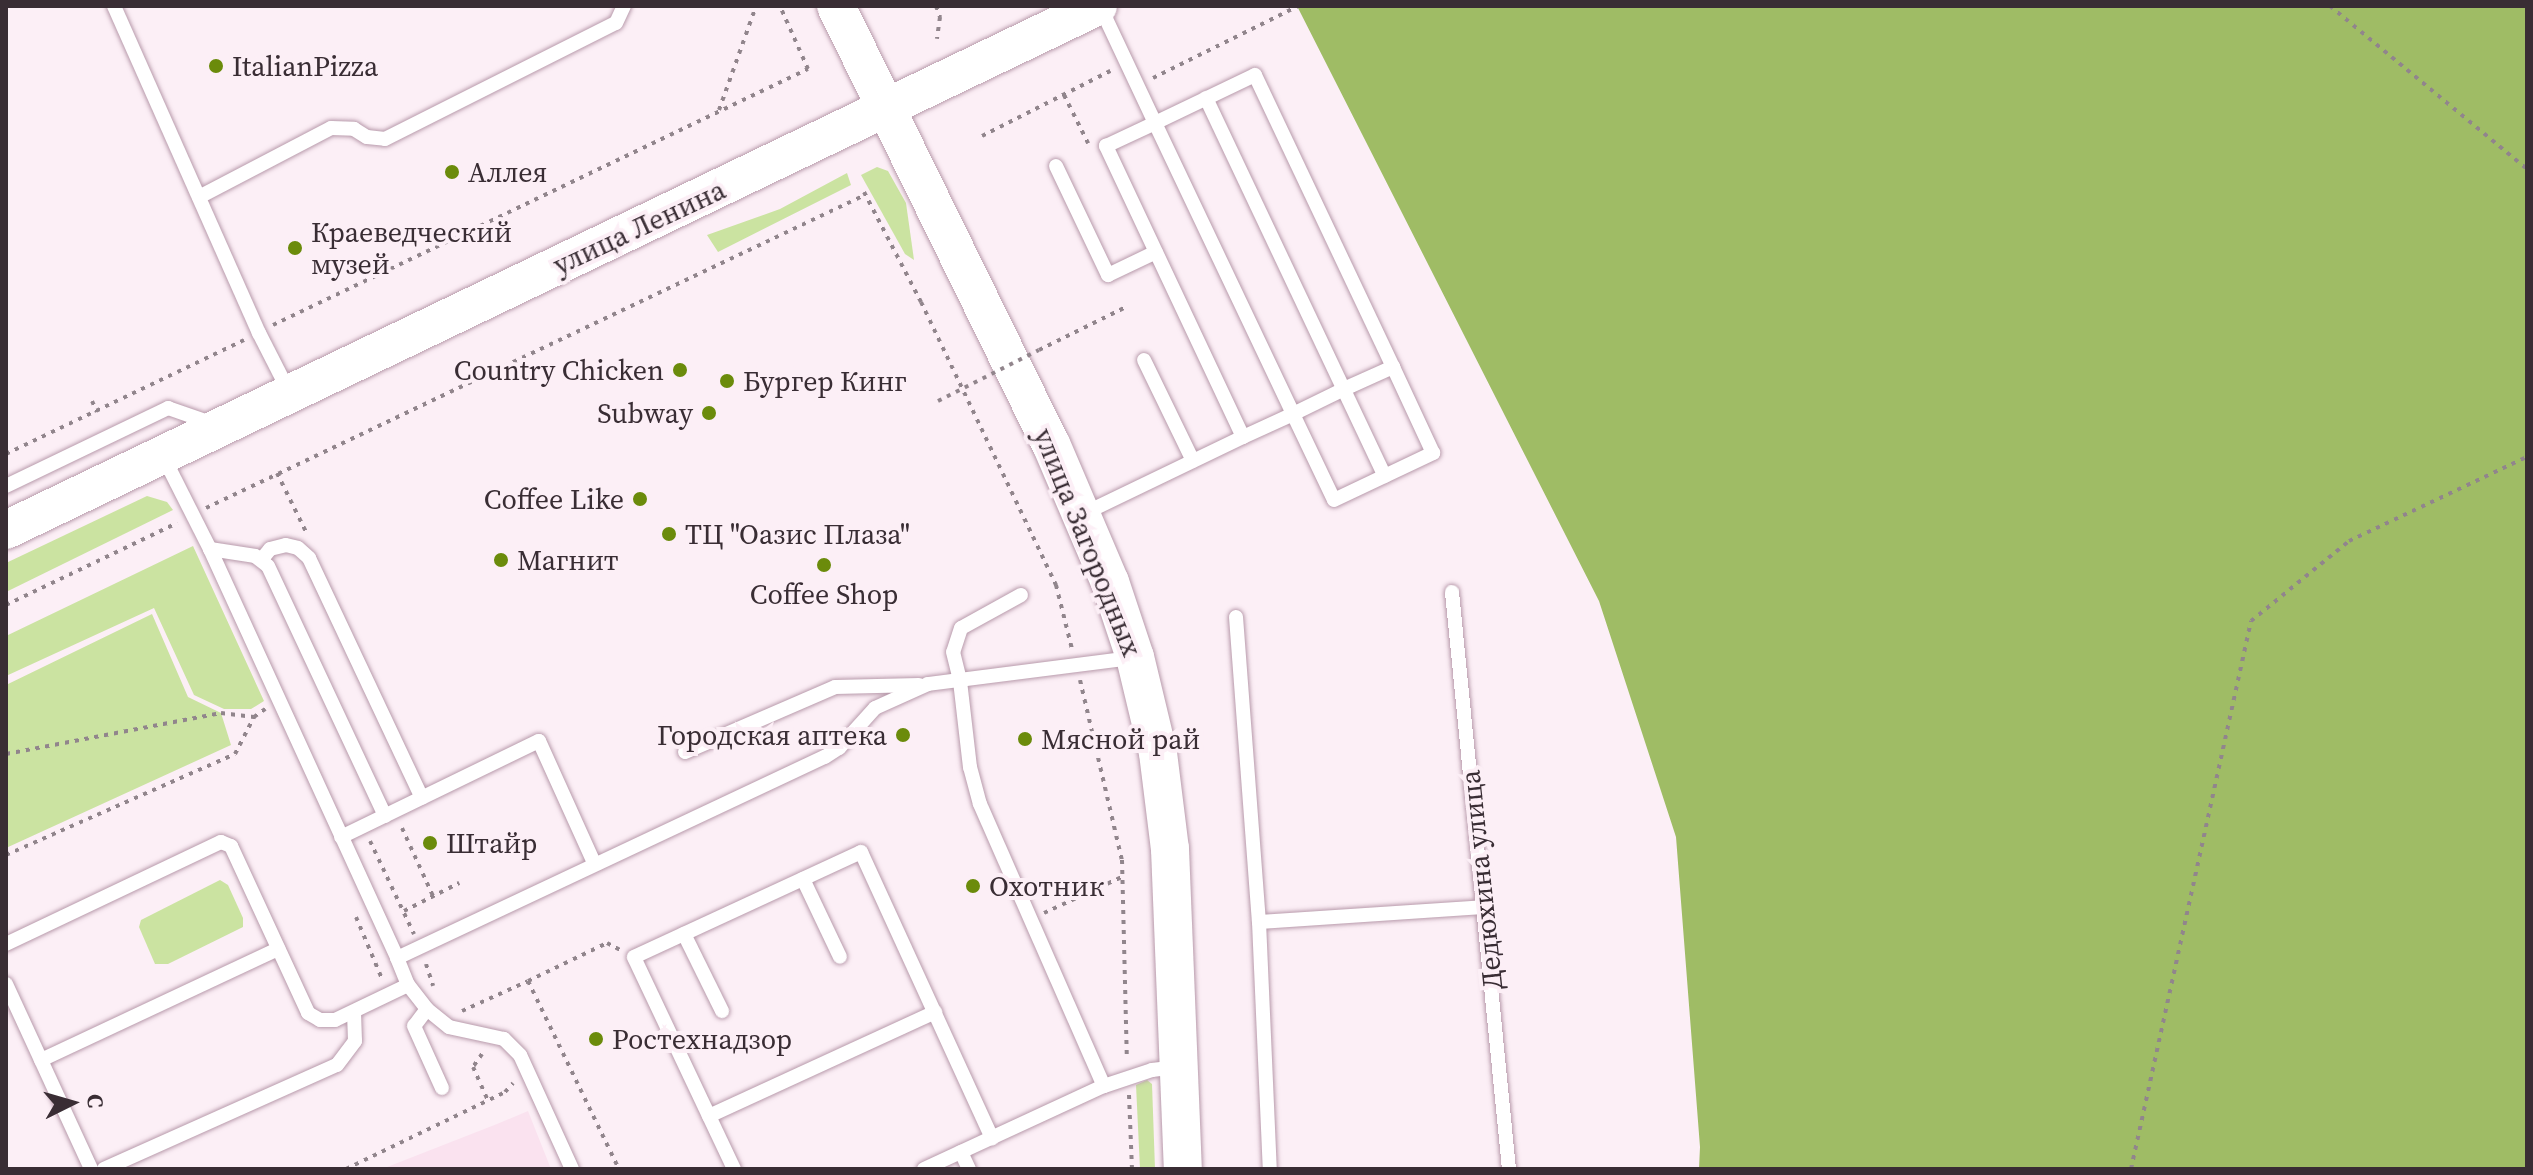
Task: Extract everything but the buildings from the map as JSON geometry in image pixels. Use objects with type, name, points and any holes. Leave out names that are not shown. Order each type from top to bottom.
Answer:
[{"type":"main road","name":"улица Загородных","points":[[836,6],[1045,430],[1082,514],[1135,657],[1148,704],[1164,798],[1183,1169]]},
{"type":"main road","name":"улица Ленина","points":[[6,530],[1099,6]]},
{"type":"lane","points":[[114,6],[259,333],[289,393]]},
{"type":"lane","points":[[199,197],[331,128],[354,129],[367,137],[385,139],[616,23],[624,6]]},
{"type":"lane","points":[[1099,6],[1127,63],[1137,85],[1155,123],[1293,414],[1334,500],[1433,453],[1255,75],[1206,98],[1155,123],[1106,146],[1243,437]]},
{"type":"lane","points":[[1206,98],[1385,476]]},
{"type":"lane","points":[[1056,166],[1108,275],[1156,252]]},
{"type":"lane","points":[[1144,360],[1193,461]]},
{"type":"lane","points":[[1082,514],[1393,367]]},
{"type":"lane","points":[[6,486],[168,408],[222,427]]},
{"type":"lane","points":[[163,456],[210,549],[408,985],[427,1009],[449,1027],[504,1039],[520,1055],[572,1169]]},
{"type":"lane","points":[[262,559],[270,549],[286,545],[298,548],[309,558],[422,798]]},
{"type":"lane","points":[[210,549],[262,559]]},
{"type":"lane","points":[[262,559],[390,814]]},
{"type":"lane","name":"Дедюхина улица","points":[[1452,592],[1509,1169]]},
{"type":"lane","points":[[1021,595],[961,628],[953,652],[960,681],[970,767],[980,804],[1104,1086]]},
{"type":"lane","points":[[1236,617],[1259,922],[1270,1169]]},
{"type":"lane","points":[[685,752],[835,687],[960,681],[1135,657]]},
{"type":"lane","points":[[397,958],[825,757],[839,748],[875,708],[928,684]]},
{"type":"lane","points":[[341,837],[539,741],[594,863]]},
{"type":"lane","points":[[6,944],[221,842],[231,846],[308,1013],[320,1020],[354,1014],[408,985]]},
{"type":"lane","points":[[734,1169],[634,957],[861,852],[992,1138]]},
{"type":"lane","points":[[803,879],[840,957]]},
{"type":"lane","points":[[1259,922],[1484,907]]},
{"type":"lane","points":[[684,934],[722,1011]]},
{"type":"lane","points":[[41,1060],[278,949]]},
{"type":"lane","points":[[6,984],[91,1169]]},
{"type":"lane","points":[[427,1009],[414,1026],[442,1088]]},
{"type":"lane","points":[[709,1116],[935,1012]]},
{"type":"lane","points":[[104,1169],[337,1065],[355,1041],[354,1014]]},
{"type":"lane","points":[[924,1169],[1104,1086],[1128,1077],[1180,1066]]},
{"type":"lane","points":[[961,1152],[969,1169]]},
{"type":"path","points":[[719,110],[756,6]]},
{"type":"path","points":[[6,454],[808,69],[780,6]]},
{"type":"path","points":[[936,6],[940,17],[937,39]]},
{"type":"path","points":[[1137,85],[1298,6]]},
{"type":"path","points":[[2330,6],[2527,169]]},
{"type":"path","points":[[982,136],[1127,63]]},
{"type":"path","points":[[6,605],[865,194],[921,302],[1056,585],[1122,860],[1132,1169]]},
{"type":"path","points":[[938,401],[1124,308]]},
{"type":"path","points":[[92,401],[97,412]]},
{"type":"path","points":[[2131,1169],[2146,1089],[2251,621],[2349,541],[2527,457]]},
{"type":"path","points":[[277,473],[312,545]]},
{"type":"path","points":[[6,855],[235,754],[254,717],[266,708],[273,723]]},
{"type":"path","points":[[6,754],[221,713],[254,717]]},
{"type":"path","points":[[390,814],[433,896]]},
{"type":"path","points":[[372,842],[420,947]]},
{"type":"path","points":[[1031,919],[1122,877]]},
{"type":"path","points":[[404,911],[459,883]]},
{"type":"path","points":[[353,909],[390,995]]},
{"type":"path","points":[[528,981],[607,943],[634,957]]},
{"type":"path","points":[[487,1099],[473,1067],[479,1056],[492,1051]]},
{"type":"path","points":[[346,1169],[511,1087],[516,1073]]},
{"type":"shaded area","points":[[528,1111],[551,1169],[382,1169],[497,1124]]},
{"type":"green space","points":[[1297,6],[2527,6],[2527,1169],[1699,1169],[1700,1147],[1676,837],[1599,601]]},
{"type":"green space","points":[[877,167],[888,171],[906,203],[914,260],[905,254],[861,175]]},
{"type":"green space","points":[[847,173],[851,185],[718,252],[707,235],[780,209]]},
{"type":"green space","points":[[147,496],[167,502],[173,510],[6,592],[6,563]]},
{"type":"green space","points":[[193,546],[264,701],[251,709],[224,709],[194,695],[154,608],[6,676],[6,636]]},
{"type":"green space","points":[[152,614],[188,697],[221,713],[231,745],[6,848],[6,685]]},
{"type":"green space","points":[[220,880],[228,885],[243,918],[243,927],[168,964],[155,964],[139,927],[141,920]]},
{"type":"green space","points":[[1147,1080],[1152,1084],[1155,1169],[1140,1169],[1136,1085]]},
{"type":"place","name":"ItalianPizza","points":[[216,66]]},
{"type":"place","name":"Аллея","points":[[452,172]]},
{"type":"place","name":"Краеведческий музей","points":[[295,248]]},
{"type":"place","name":"Country Chicken","points":[[680,370]]},
{"type":"place","name":"Бургер Кинг","points":[[727,381]]},
{"type":"place","name":"Subway","points":[[709,413]]},
{"type":"place","name":"Coffee Like","points":[[640,499]]},
{"type":"place","name":"ТЦ \"Оазис Плаза\"","points":[[669,534]]},
{"type":"place","name":"Магнит","points":[[501,560]]},
{"type":"place","name":"Coffee Shop","points":[[824,565]]},
{"type":"place","name":"Городская аптека","points":[[903,735]]},
{"type":"place","name":"Мясной рай","points":[[1025,739]]},
{"type":"place","name":"Штайр","points":[[430,843]]},
{"type":"place","name":"Охотник","points":[[973,886]]},
{"type":"place","name":"Ростехнадзор","points":[[596,1039]]}]
